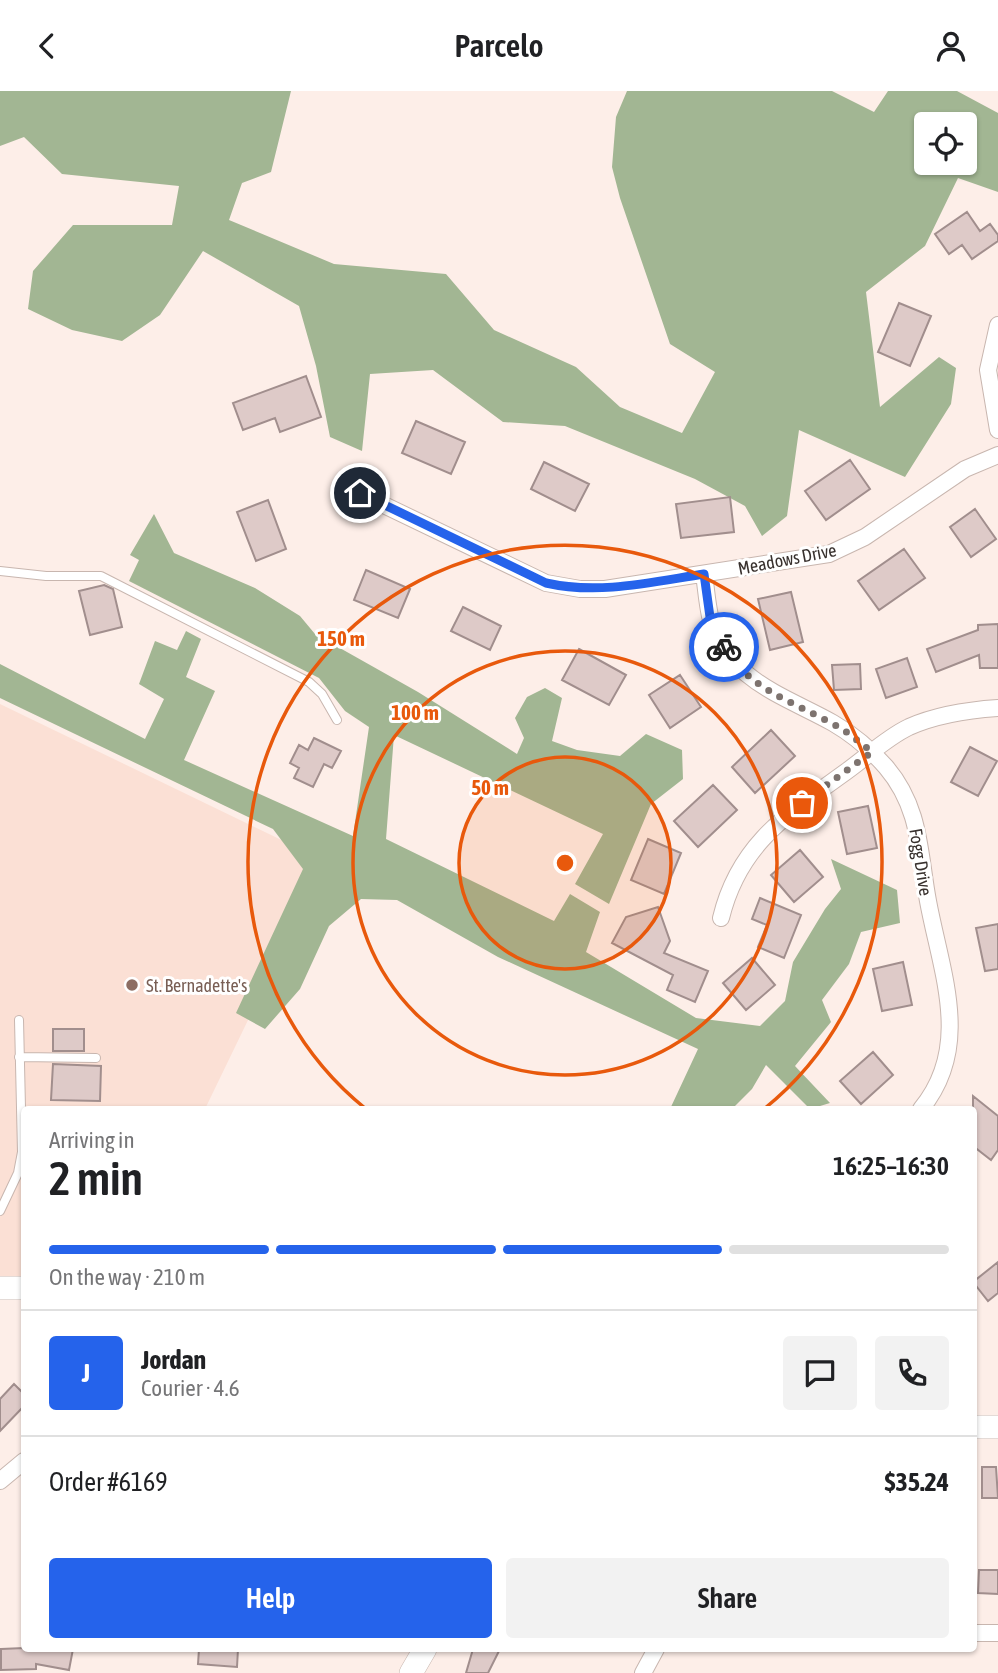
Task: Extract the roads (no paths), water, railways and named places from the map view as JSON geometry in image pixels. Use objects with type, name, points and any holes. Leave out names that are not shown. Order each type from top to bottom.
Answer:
[{"type":"street","points":[[998,325],[988,370],[998,430]]},
{"type":"street","name":"Meadows Drive","points":[[360,493],[546,583],[563,587],[605,589],[813,558],[845,548],[965,470],[998,454]]},
{"type":"street","name":"Fogg Drive","points":[[704,574],[710,617],[718,638],[737,666],[763,688],[834,724],[872,752],[896,781],[920,835],[928,904],[946,977],[950,1018],[947,1058],[941,1079],[923,1106]]},
{"type":"street","points":[[721,918],[734,877],[757,843],[802,803],[890,737],[927,720],[998,708]]},
{"type":"street","points":[[0,1288],[21,1288]]},
{"type":"street","points":[[977,1427],[998,1427]]},
{"type":"street","points":[[0,1481],[21,1464]]},
{"type":"street","points":[[977,1633],[998,1633]]},
{"type":"street","points":[[411,1673],[423,1652]]},
{"type":"street","points":[[643,1673],[654,1652]]},
{"type":"lane","points":[[0,571],[46,576],[101,576],[309,681],[322,694],[337,720]]},
{"type":"lane","points":[[19,1020],[21,1120]]},
{"type":"lane","points":[[19,1057],[96,1058]]},
{"type":"lane","points":[[0,1211],[18,1173],[21,1157]]},
{"type":"place","name":"St. Bernadette's","points":[[132,985]]}]
